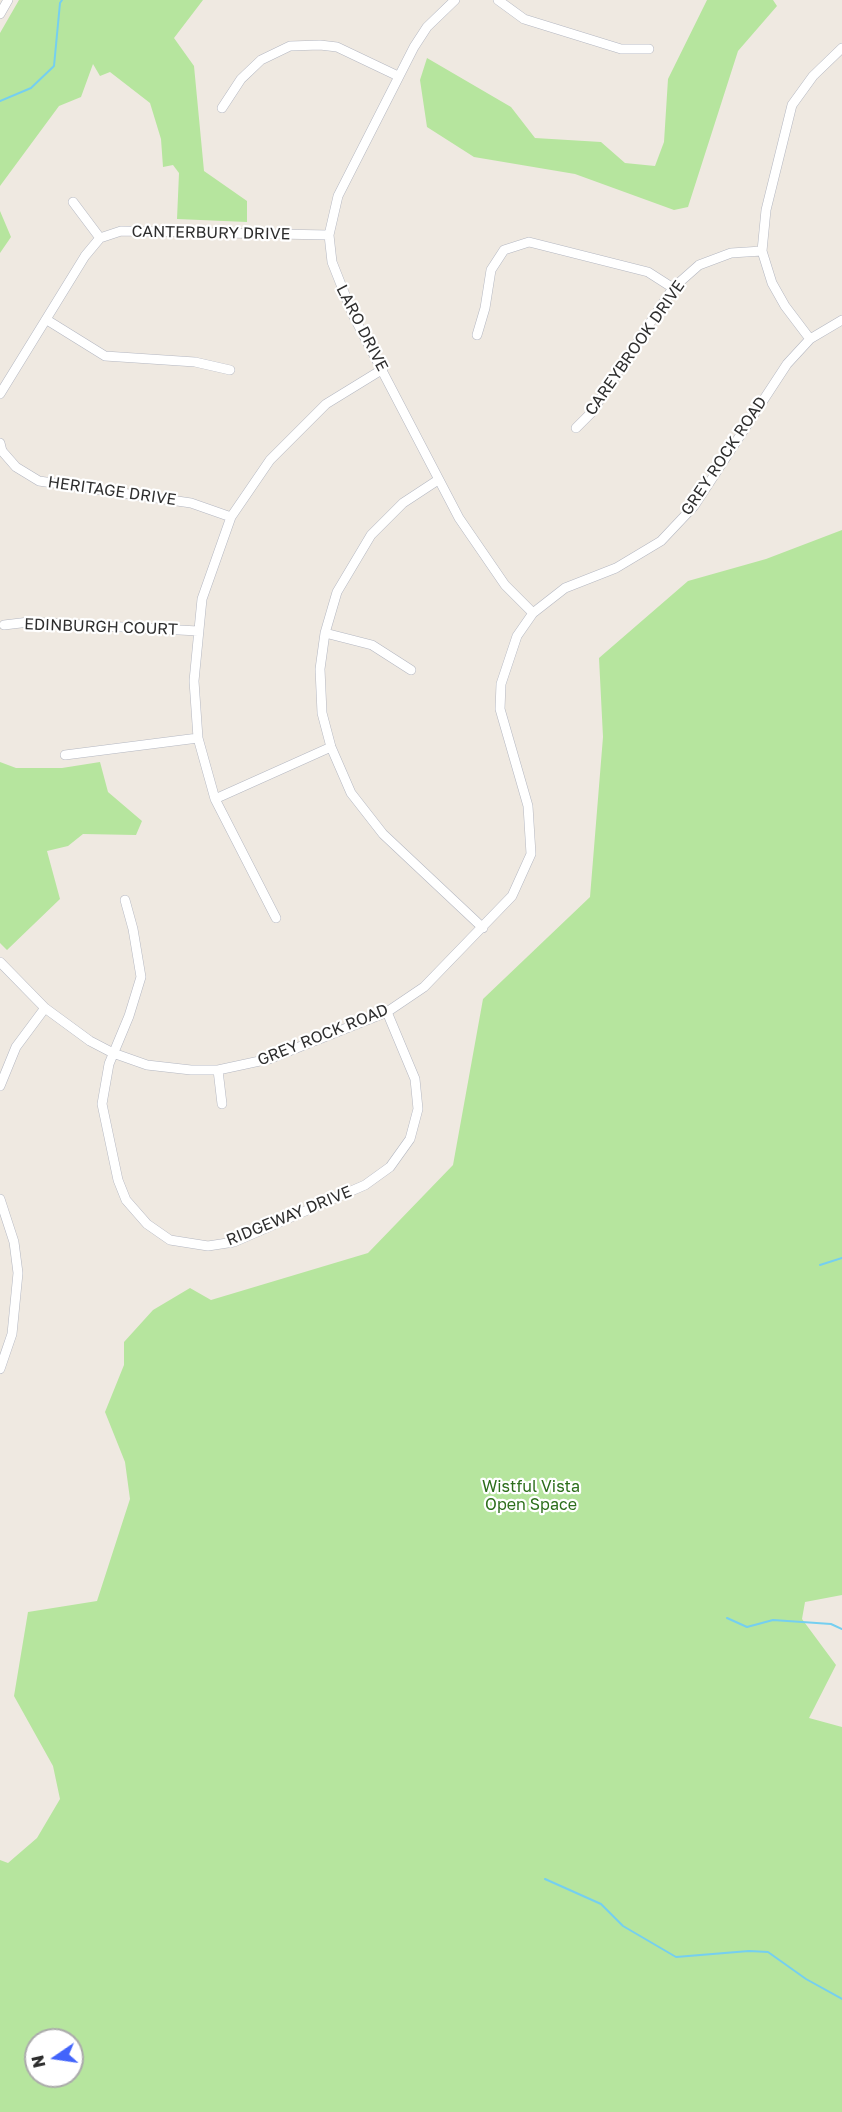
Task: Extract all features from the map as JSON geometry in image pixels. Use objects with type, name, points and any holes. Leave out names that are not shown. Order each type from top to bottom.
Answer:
[{"type":"street","points":[[0,14],[7,0]]},
{"type":"street","name":"LARO DRIVE","points":[[456,0],[427,27],[398,76],[338,196],[329,235],[332,262],[341,290],[438,480],[482,554],[505,585],[533,613]]},
{"type":"street","points":[[498,0],[524,19],[621,49],[649,49]]},
{"type":"street","points":[[222,108],[241,79],[261,60],[290,46],[337,47],[398,76]]},
{"type":"street","points":[[810,339],[771,283],[762,251],[766,210],[792,105],[813,76],[842,48]]},
{"type":"street","points":[[0,394],[85,256],[100,238],[73,202]]},
{"type":"street","name":"CANTERBURY DRIVE","points":[[100,238],[121,231],[329,235]]},
{"type":"street","points":[[477,335],[485,308],[491,270],[504,250],[529,242],[648,272],[673,288]]},
{"type":"street","name":"CAREYBROOK DRIVE","points":[[576,428],[598,404],[673,288],[699,265],[731,253],[762,251]]},
{"type":"street","points":[[47,320],[105,356],[195,362],[230,370]]},
{"type":"street","name":"GREY ROCK ROAD","points":[[0,962],[45,1008],[70,1028],[113,1053],[147,1065],[168,1068],[218,1070],[269,1059],[387,1012],[424,987],[512,896],[531,854],[528,806],[500,709],[501,684],[508,657],[517,636],[533,613],[565,588],[616,568],[662,541],[694,506],[787,364],[810,339],[842,320]]},
{"type":"street","points":[[276,918],[215,800],[198,738],[194,681],[202,599],[231,517],[270,460],[326,404],[383,369]]},
{"type":"street","name":"HERITAGE DRIVE","points":[[1,447],[16,467],[39,481],[191,503],[231,517]]},
{"type":"street","points":[[438,480],[403,503],[371,536],[337,592],[325,633],[320,669],[322,713],[331,747],[351,793],[383,834],[483,928]]},
{"type":"street","name":"EDINBURGH COURT","points":[[4,625],[29,622],[198,631]]},
{"type":"street","points":[[325,633],[372,645],[411,670]]},
{"type":"street","points":[[65,755],[198,738]]},
{"type":"street","points":[[215,800],[331,747]]},
{"type":"street","name":"RIDGEWAY DRIVE","points":[[125,900],[133,929],[141,977],[103,1084],[102,1104],[111,1153],[126,1200],[147,1224],[170,1240],[208,1246],[234,1242],[354,1190],[390,1167],[410,1139],[418,1109],[409,1063],[387,1012]]},
{"type":"street","points":[[0,1086],[16,1047],[45,1008]]},
{"type":"street","points":[[218,1070],[222,1104]]},
{"type":"street","points":[[0,1199],[15,1249],[18,1290],[12,1334],[0,1369]]},
{"type":"green space","points":[[19,0],[203,0],[174,38],[194,66],[204,171],[247,201],[247,222],[177,219],[179,173],[173,165],[163,167],[161,139],[150,103],[110,72],[100,76],[93,64],[81,97],[59,106],[0,186],[0,33]]},
{"type":"green space","points":[[707,0],[773,0],[777,6],[738,51],[688,207],[674,210],[575,174],[474,157],[427,127],[420,80],[427,58],[511,107],[535,138],[601,142],[625,163],[655,166],[664,142],[668,79]]},
{"type":"green space","points":[[0,211],[11,237],[0,253]]},
{"type":"green space","name":"Wistful Vista Open Space","points":[[842,530],[842,1595],[805,1602],[802,1619],[836,1665],[809,1718],[842,1727],[842,2112],[0,2112],[0,1860],[8,1863],[37,1838],[60,1799],[53,1766],[14,1696],[28,1612],[97,1601],[130,1499],[125,1462],[105,1412],[124,1365],[124,1342],[153,1310],[190,1288],[211,1300],[368,1253],[453,1165],[483,999],[590,897],[603,737],[599,658],[688,581],[766,559]]},
{"type":"green space","points":[[0,762],[16,768],[62,768],[100,762],[108,792],[142,821],[136,835],[83,834],[68,846],[47,851],[60,899],[7,950],[0,943]]},
{"type":"waterway","points":[[0,101],[31,88],[54,66],[62,0]]},
{"type":"waterway","points":[[820,1265],[842,1258]]},
{"type":"waterway","points":[[727,1618],[747,1627],[773,1620],[831,1624],[842,1629]]},
{"type":"waterway","points":[[545,1879],[601,1904],[623,1926],[676,1957],[749,1951],[768,1952],[806,1979],[842,1999]]}]
